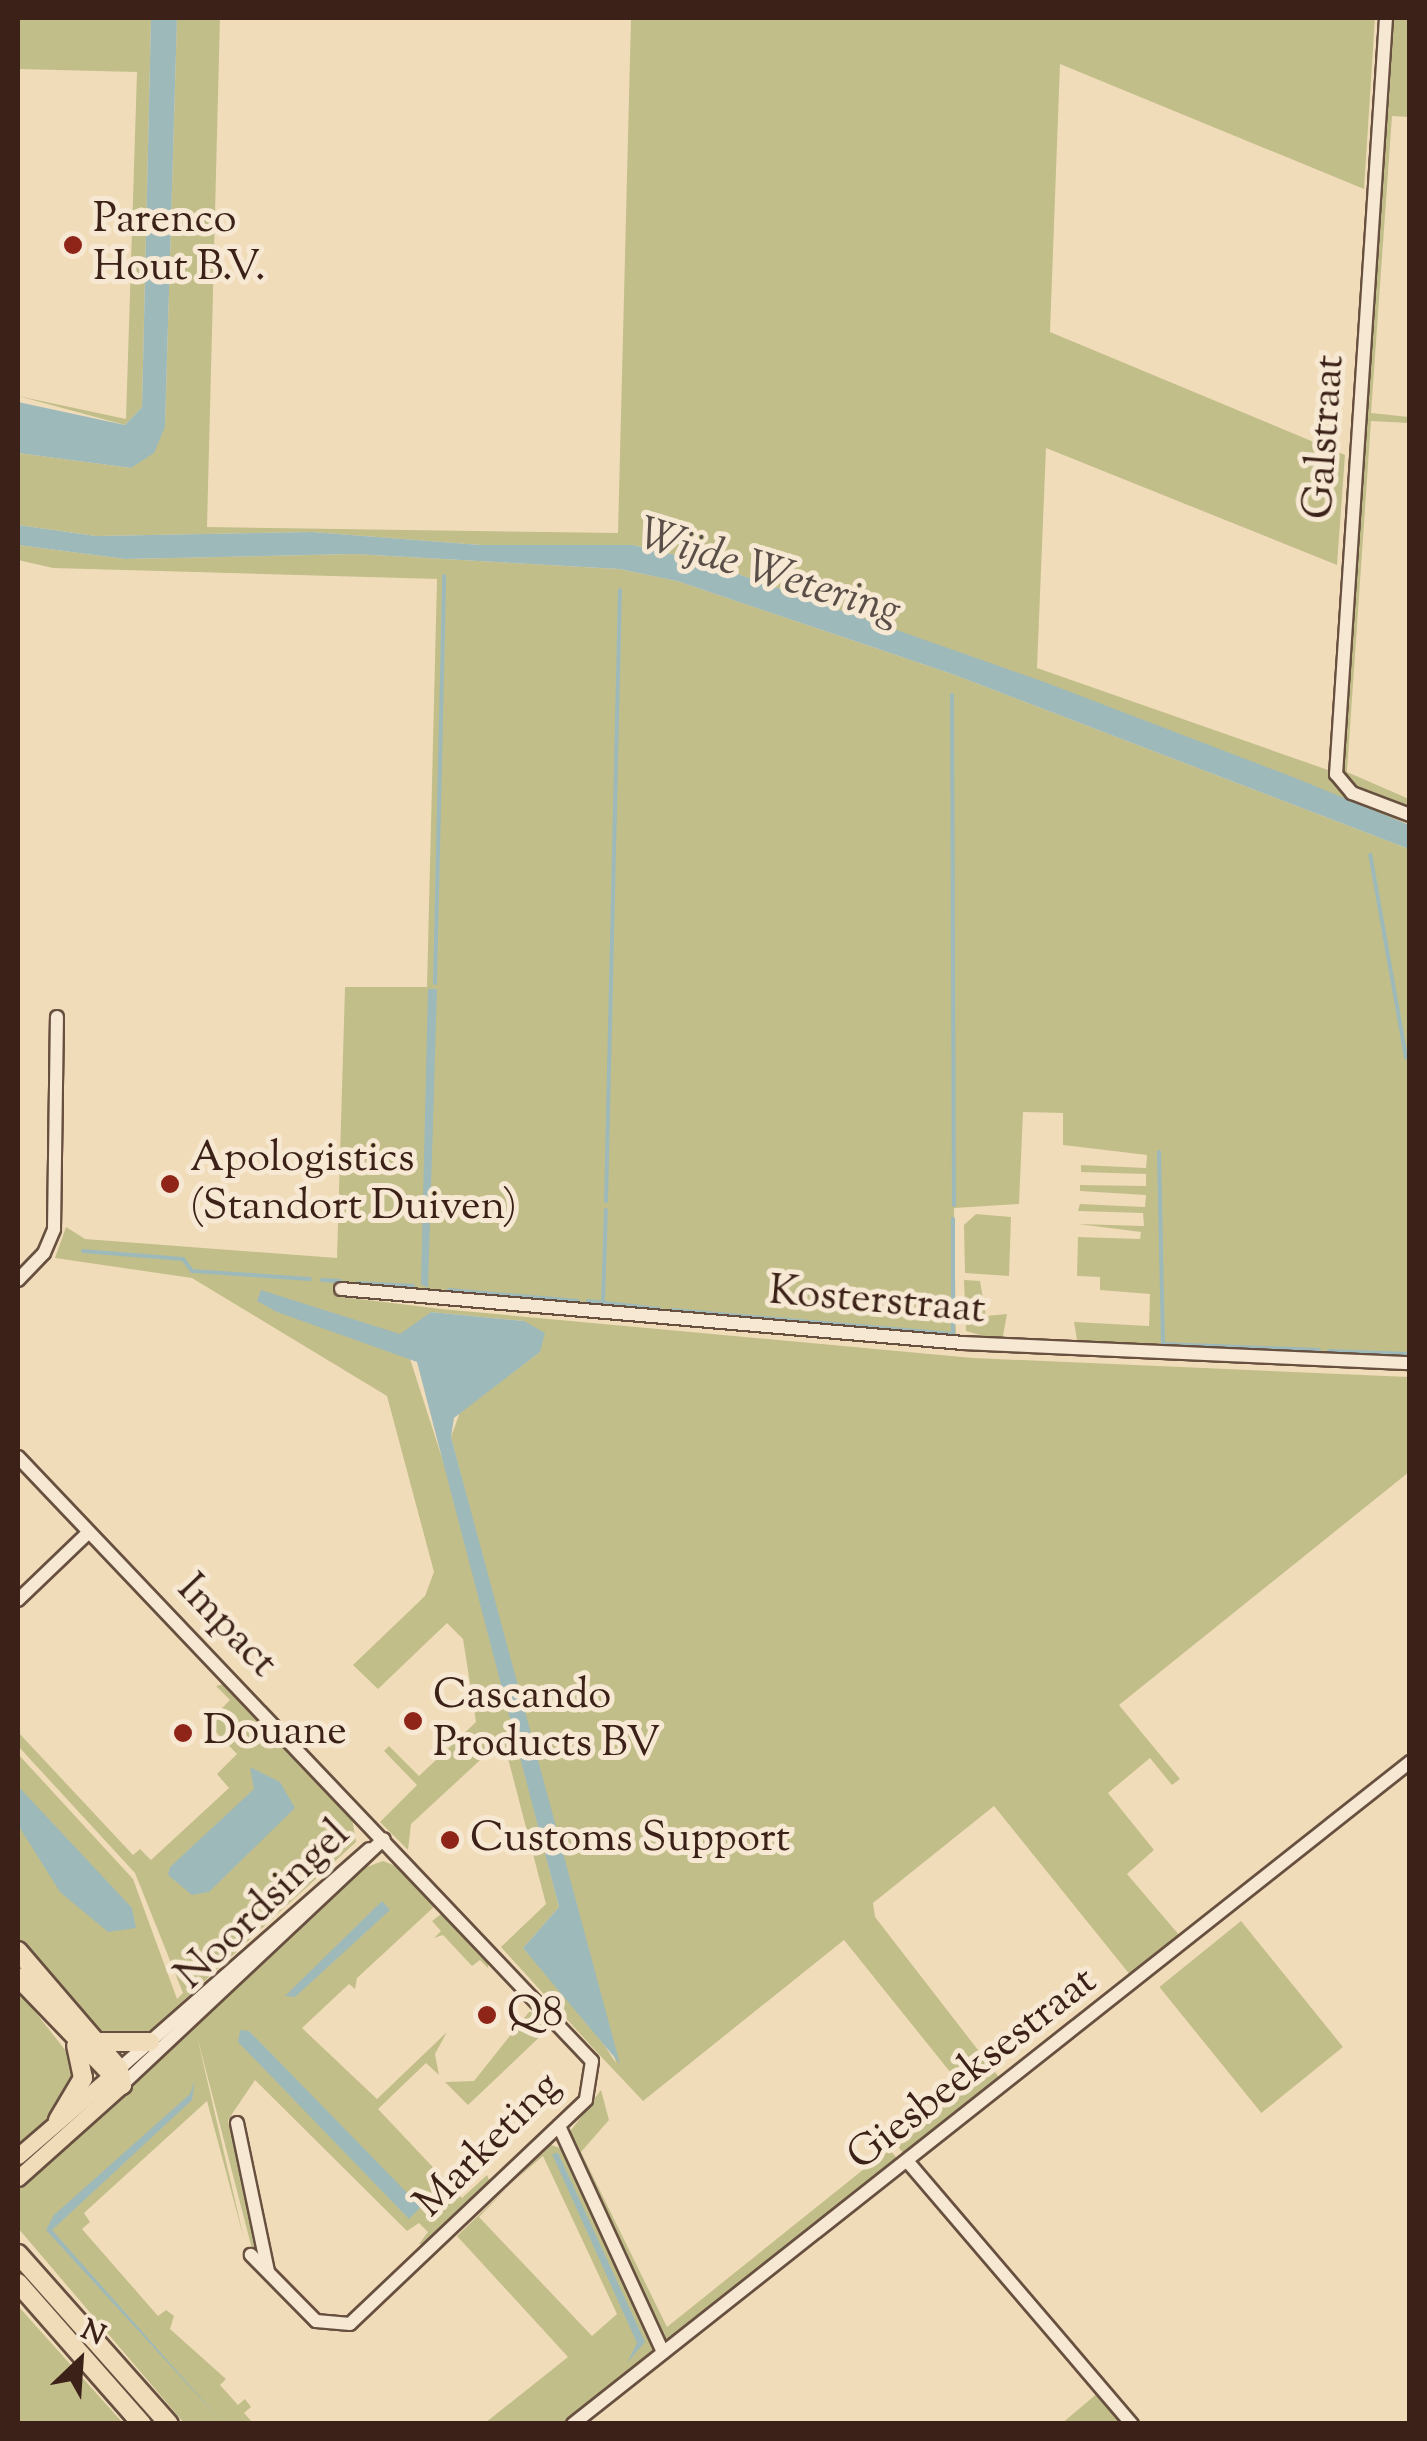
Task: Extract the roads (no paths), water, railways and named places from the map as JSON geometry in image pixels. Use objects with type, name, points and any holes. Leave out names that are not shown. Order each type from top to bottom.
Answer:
[{"type":"highway","points":[[18,1951],[120,2073]]},
{"type":"highway","points":[[18,1977],[74,2041],[120,2073]]},
{"type":"highway","points":[[58,2120],[83,2078],[74,2041]]},
{"type":"highway","points":[[96,2042],[118,2048],[150,2042]]},
{"type":"highway","points":[[18,2254],[169,2424]]},
{"type":"highway","points":[[18,2283],[142,2424]]},
{"type":"main road","name":"Noordsingel","points":[[18,2156],[120,2073]]},
{"type":"main road","name":"Noordsingel","points":[[18,2178],[120,2073]]},
{"type":"street","name":"Galstraat","points":[[1386,18],[1336,774],[1352,794],[1410,815]]},
{"type":"street","points":[[18,1280],[52,1238],[58,1016]]},
{"type":"street","name":"Kosterstraat","points":[[341,1289],[962,1343],[1410,1363]]},
{"type":"street","name":"Impact","points":[[18,1457],[384,1839]]},
{"type":"street","points":[[18,1600],[90,1532]]},
{"type":"street","name":"Giesbeeksestraat","points":[[574,2424],[1410,1762]]},
{"type":"street","name":"Noordsingel","points":[[120,2073],[150,2042],[384,1839]]},
{"type":"street","name":"Noordsingel","points":[[120,2073],[140,2072],[384,1839]]},
{"type":"street","name":"Marketing","points":[[251,2255],[316,2321],[350,2324],[559,2126],[592,2088],[588,2052],[384,1839]]},
{"type":"street","points":[[238,2124],[268,2274]]},
{"type":"street","points":[[559,2126],[663,2352]]},
{"type":"street","points":[[908,2162],[1132,2424]]},
{"type":"water","points":[[151,18],[177,18],[165,427],[154,453],[131,468],[18,453],[18,402],[125,425],[142,407]]},
{"type":"water","points":[[18,525],[96,536],[312,532],[481,545],[633,545],[701,561],[1047,683],[1303,781],[1409,825],[1409,849],[952,674],[677,581],[619,569],[354,554],[125,559],[18,545]]},
{"type":"water","points":[[1372,853],[1408,1059],[1404,1060],[1368,854]]},
{"type":"water","points":[[428,989],[437,989],[428,1288],[421,1284]]},
{"type":"water","points":[[261,1290],[400,1334],[431,1312],[524,1321],[545,1333],[540,1352],[454,1418],[451,1437],[620,2064],[523,1948],[559,1907],[417,1362],[277,1312],[257,1301]]},
{"type":"water","points":[[250,1767],[280,1782],[295,1808],[209,1892],[192,1895],[168,1875],[170,1867],[254,1789]]},
{"type":"water","points":[[18,1786],[132,1908],[136,1928],[108,1932],[60,1892],[18,1825]]},
{"type":"water","points":[[382,1901],[390,1910],[295,1997],[285,1996]]},
{"type":"water","points":[[240,2030],[249,2031],[421,2207],[409,2219],[238,2042]]},
{"type":"water","points":[[195,2080],[192,2100],[52,2230],[223,2423],[46,2230],[54,2215],[190,2094]]},
{"type":"water","points":[[558,2153],[645,2342],[627,2363],[637,2343],[552,2154]]},
{"type":"waterway","points":[[435,983],[444,576]]},
{"type":"waterway","points":[[606,1201],[620,590]]},
{"type":"waterway","points":[[952,695],[954,1205]]},
{"type":"waterway","points":[[1159,1152],[1163,1344],[1319,1350]]},
{"type":"waterway","points":[[603,1303],[606,1210]]},
{"type":"waterway","points":[[672,1310],[953,1334],[953,1219]]},
{"type":"waterway","points":[[83,1251],[183,1259],[192,1271],[310,1279]]},
{"type":"waterway","points":[[322,1280],[340,1281]]},
{"type":"waterway","points":[[358,1283],[413,1286]]},
{"type":"waterway","points":[[449,1290],[578,1301]]},
{"type":"waterway","points":[[588,1301],[660,1309]]},
{"type":"waterway","points":[[1329,1351],[1410,1354]]},
{"type":"place","name":"Parenco Hout B.V.","points":[[73,245]]},
{"type":"place","name":"Apologistics (Standort Duiven)","points":[[170,1184]]},
{"type":"place","name":"Cascando Products BV","points":[[413,1721]]},
{"type":"place","name":"Douane","points":[[183,1733]]},
{"type":"place","name":"Customs Support","points":[[450,1840]]},
{"type":"place","name":"Q8","points":[[487,2015]]},
{"type":"water label","name":"Wijde Wetering","points":[[769,575]]}]
